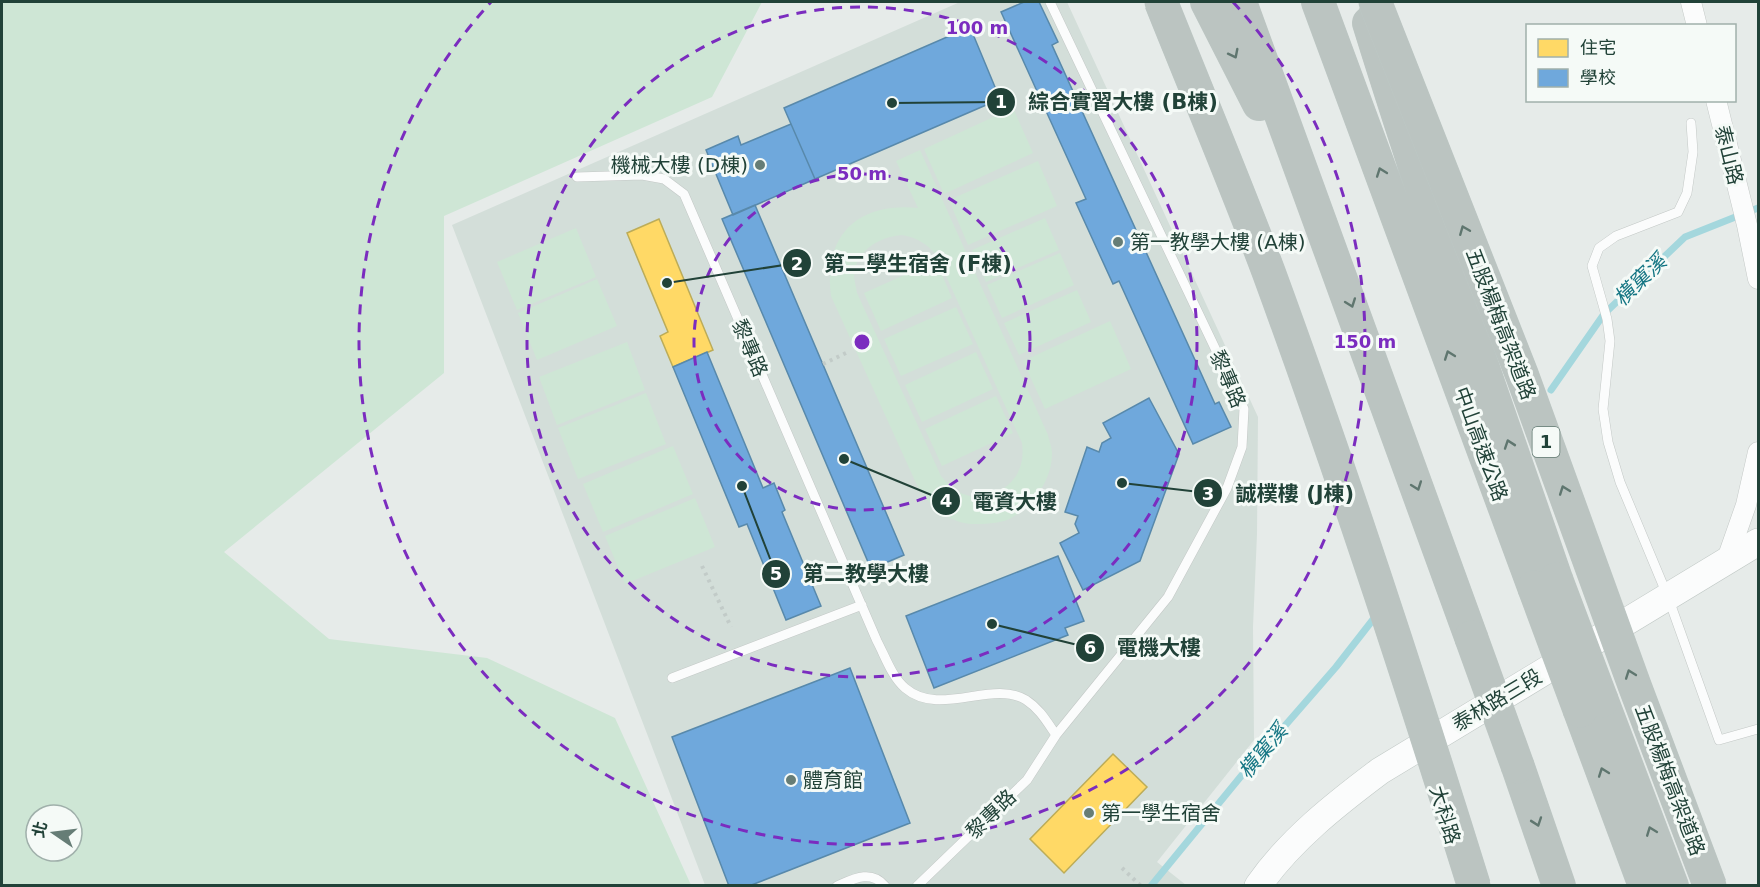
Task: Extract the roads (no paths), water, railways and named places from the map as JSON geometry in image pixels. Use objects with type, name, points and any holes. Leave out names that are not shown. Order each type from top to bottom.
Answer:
[{"type":"highway","points":[[1161,2],[1272,283],[1368,553],[1474,885]]},
{"type":"highway","points":[[1207,2],[1331,248]]},
{"type":"highway","points":[[1240,2],[1331,248],[1559,885]]},
{"type":"highway","name":"中山高速公路","points":[[1318,2],[1591,706],[1645,885]]},
{"type":"highway","points":[[1363,2],[1482,367]]},
{"type":"highway","points":[[1374,2],[1389,62],[1545,583]]},
{"type":"highway","name":"五股楊梅高架道路","points":[[1374,2],[1522,375],[1710,885]]},
{"type":"highway","points":[[1591,706],[1672,885]]},
{"type":"main road","name":"泰林路三段","points":[[1258,885],[1290,848],[1336,806],[1380,771],[1758,542]]},
{"type":"main road","name":"大科路","points":[[1424,744],[1466,885]]},
{"type":"street","points":[[1690,2],[1696,24]]},
{"type":"street","name":"泰山路","points":[[1716,102],[1758,279]]},
{"type":"street","points":[[1726,562],[1746,506],[1758,452]]},
{"type":"lane","name":"黎專路","points":[[917,885],[1027,780],[1056,735],[1168,597],[1227,488],[1242,447],[1244,409],[1050,2]]},
{"type":"lane","points":[[1155,2],[1264,274],[1363,556],[1424,744]]},
{"type":"lane","points":[[1690,123],[1693,152],[1687,193],[1678,212],[1616,236],[1599,248],[1592,266],[1607,319],[1610,341],[1603,409],[1608,442],[1620,482],[1668,597],[1719,740],[1758,729]]},
{"type":"lane","name":"黎專路","points":[[577,177],[642,175],[664,179],[684,194],[890,668],[904,687],[920,698],[941,700],[1003,694],[1024,699],[1039,711],[1056,735]]},
{"type":"lane","points":[[672,678],[862,605]]},
{"type":"lane","points":[[837,885],[860,876],[872,876],[885,885]]},
{"type":"waterway","name":"橫窠溪","points":[[1551,390],[1604,314],[1685,237],[1758,208]]},
{"type":"waterway","name":"橫窠溪","points":[[1151,886],[1242,775],[1336,667],[1375,617]]},
{"type":"place","name":"綜合實習大樓 (B棟)","points":[[892,103]]},
{"type":"place","name":"機械大樓 (D棟)","points":[[760,165]]},
{"type":"place","name":"第一教學大樓 (A棟)","points":[[1118,242]]},
{"type":"place","name":"第二學生宿舍 (F棟)","points":[[667,283]]},
{"type":"place","name":"電資大樓","points":[[844,459]]},
{"type":"place","name":"誠樸樓 (J棟)","points":[[1122,483]]},
{"type":"place","name":"第二教學大樓","points":[[742,486]]},
{"type":"place","name":"電機大樓","points":[[992,624]]},
{"type":"place","name":"體育館","points":[[791,780]]},
{"type":"place","name":"第一學生宿舍","points":[[1089,813]]}]
